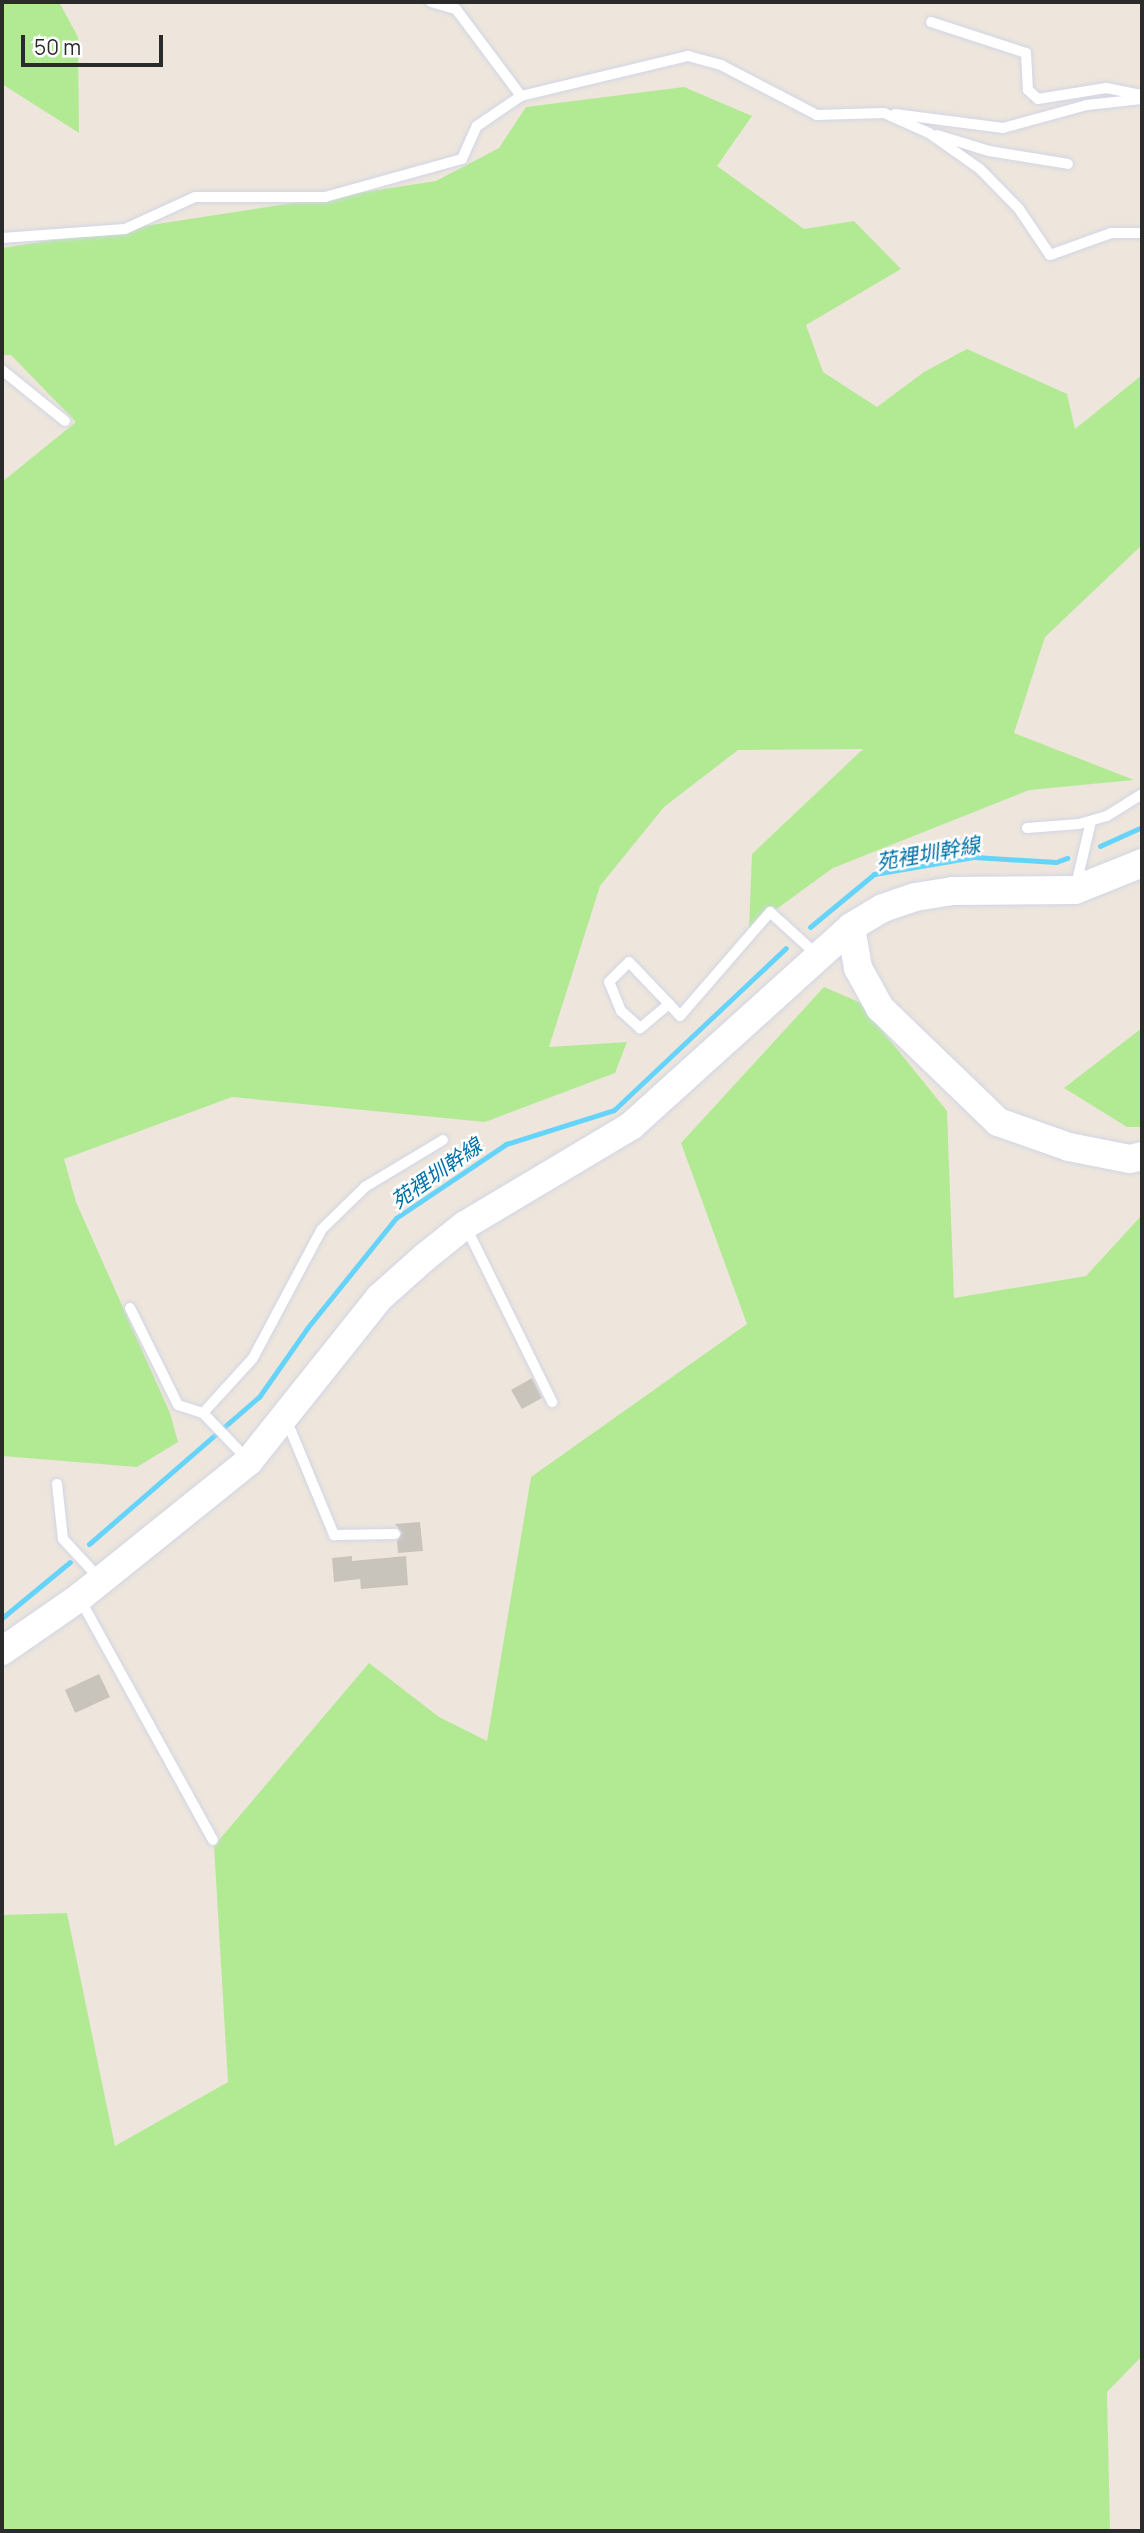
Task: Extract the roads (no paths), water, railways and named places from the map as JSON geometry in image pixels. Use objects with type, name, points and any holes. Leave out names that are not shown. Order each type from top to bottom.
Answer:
[{"type":"street","points":[[2,1651],[90,1588],[249,1461],[286,1418],[379,1298],[465,1225],[631,1126],[851,928],[883,908],[915,897],[951,891],[1075,890],[1142,863]]},
{"type":"street","points":[[851,928],[858,968],[880,1008],[998,1122],[1069,1147],[1130,1159],[1142,1156]]},
{"type":"lane","points":[[431,2],[456,9],[521,96]]},
{"type":"lane","points":[[931,22],[1026,54],[1028,90],[1038,99],[1106,88],[1142,97]]},
{"type":"lane","points":[[2,238],[125,229],[195,197],[325,197],[462,159],[477,126],[521,96],[688,56],[721,65],[817,115],[884,113],[1003,128],[1087,105],[1142,97]]},
{"type":"lane","points":[[884,113],[929,133],[989,151],[1068,164]]},
{"type":"lane","points":[[929,133],[980,169],[1009,199],[1050,255],[1111,233],[1142,233]]},
{"type":"lane","points":[[2,370],[65,421]]},
{"type":"lane","points":[[1027,828],[1107,817],[1142,794]]},
{"type":"lane","points":[[1075,890],[1091,821]]},
{"type":"lane","points":[[669,1004],[640,1028],[621,1012],[608,982],[629,962],[669,1004],[680,1016],[769,912],[819,956]]},
{"type":"lane","points":[[203,1413],[253,1358],[322,1229],[365,1187],[443,1140]]},
{"type":"lane","points":[[465,1225],[552,1402]]},
{"type":"lane","points":[[130,1308],[178,1405],[203,1413],[249,1461]]},
{"type":"lane","points":[[286,1418],[334,1535],[395,1534]]},
{"type":"lane","points":[[57,1484],[63,1539],[90,1588],[213,1840]]},
{"type":"waterway","name":"苑裡圳幹線","points":[[1100,846],[1142,827]]},
{"type":"waterway","name":"苑裡圳幹線","points":[[810,927],[874,874],[974,857],[1056,862],[1067,858]]},
{"type":"waterway","name":"苑裡圳幹線","points":[[89,1544],[259,1397],[308,1327],[396,1218],[506,1144],[614,1110],[786,948]]},
{"type":"waterway","name":"苑裡圳幹線","points":[[2,1618],[70,1562]]}]
